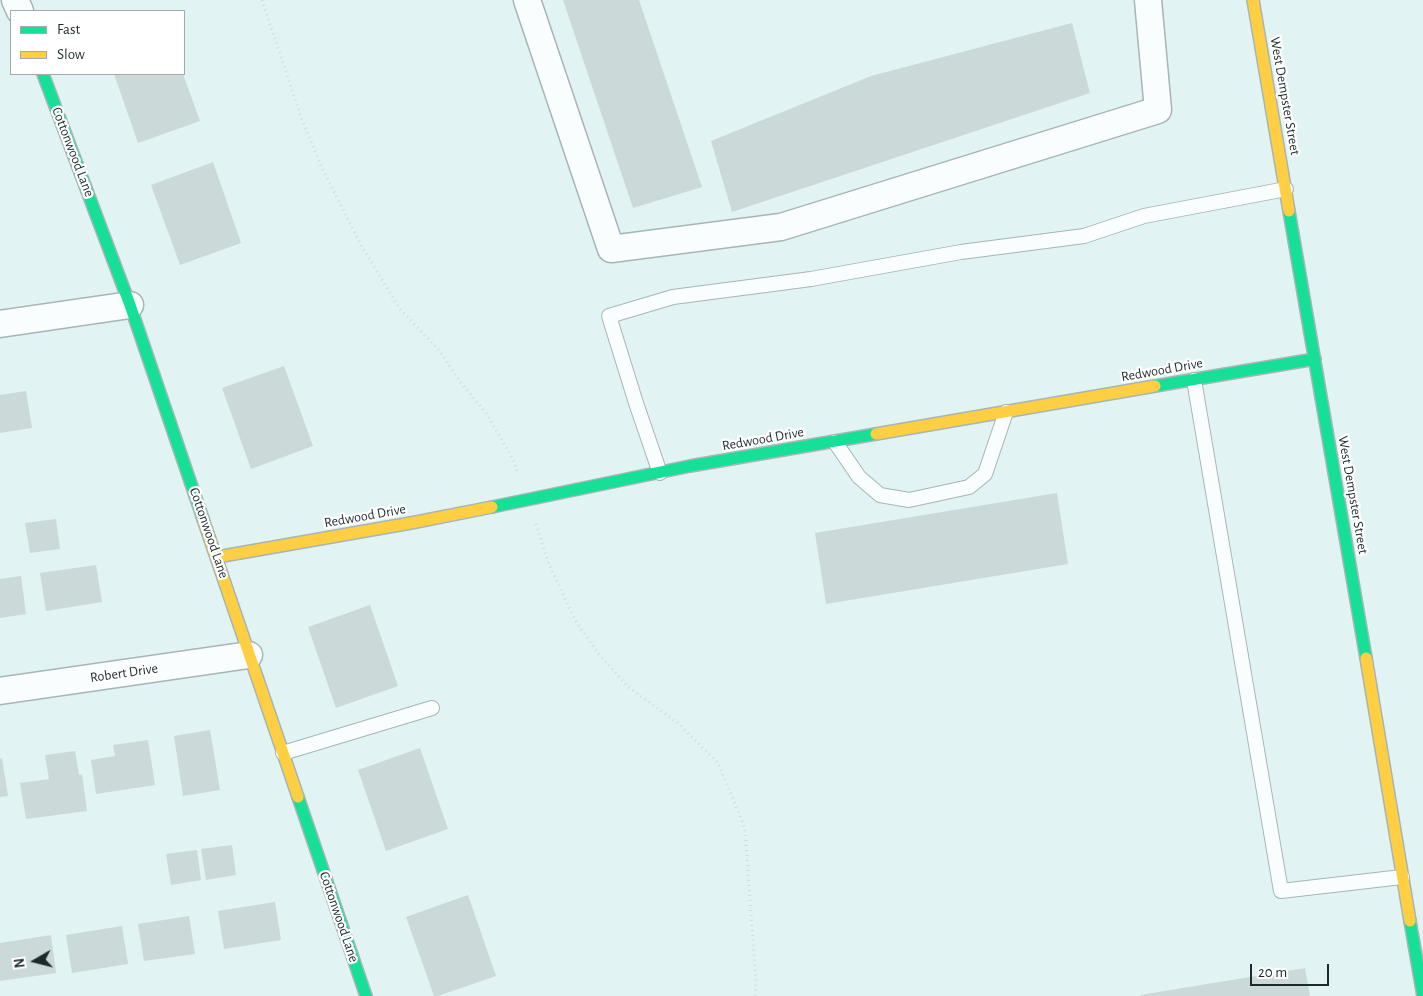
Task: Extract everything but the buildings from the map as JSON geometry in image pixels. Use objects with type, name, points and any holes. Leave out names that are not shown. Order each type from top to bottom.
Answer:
[{"type":"street","points":[[527,0],[611,248],[781,227],[1158,110],[1148,0]]},
{"type":"street","name":"West Dempster Street","points":[[1253,0],[1316,359],[1422,996]]},
{"type":"street","name":"Cottonwood Lane","points":[[43,75],[130,305],[218,557],[249,655],[366,996]]},
{"type":"street","points":[[0,324],[130,305]]},
{"type":"street","name":"Redwood Drive","points":[[218,557],[411,523],[660,472],[1316,359]]},
{"type":"street","name":"Robert Drive","points":[[0,692],[249,655]]},
{"type":"lane","points":[[660,472],[609,316],[674,298],[811,280],[961,252],[1084,236],[1144,216],[1286,189]]},
{"type":"lane","points":[[1194,380],[1281,891],[1402,877]]},
{"type":"lane","points":[[835,442],[859,476],[880,495],[909,500],[969,486],[985,474],[1006,412]]},
{"type":"lane","points":[[283,753],[432,708]]},
{"type":"path","points":[[262,0],[301,117],[319,161],[362,247],[400,309],[438,349],[461,384],[486,413],[512,457],[521,479]]},
{"type":"path","points":[[533,516],[548,562],[575,620],[597,652],[628,687],[679,724],[718,763],[745,828],[756,984],[755,996]]},
{"type":"traffic: fast","points":[[43,75],[130,305],[203,519]]},
{"type":"traffic: fast","points":[[1289,211],[1366,658]]},
{"type":"traffic: fast","points":[[1155,386],[1315,359]]},
{"type":"traffic: fast","points":[[492,507],[690,466],[876,434]]},
{"type":"traffic: fast","points":[[298,797],[366,996]]},
{"type":"traffic: fast","points":[[1410,921],[1423,996]]},
{"type":"traffic: slow","points":[[1253,0],[1289,211]]},
{"type":"traffic: slow","points":[[876,434],[1155,386]]},
{"type":"traffic: slow","points":[[217,557],[492,507]]},
{"type":"traffic: slow","points":[[203,519],[298,797]]},
{"type":"traffic: slow","points":[[1366,658],[1410,921]]}]
